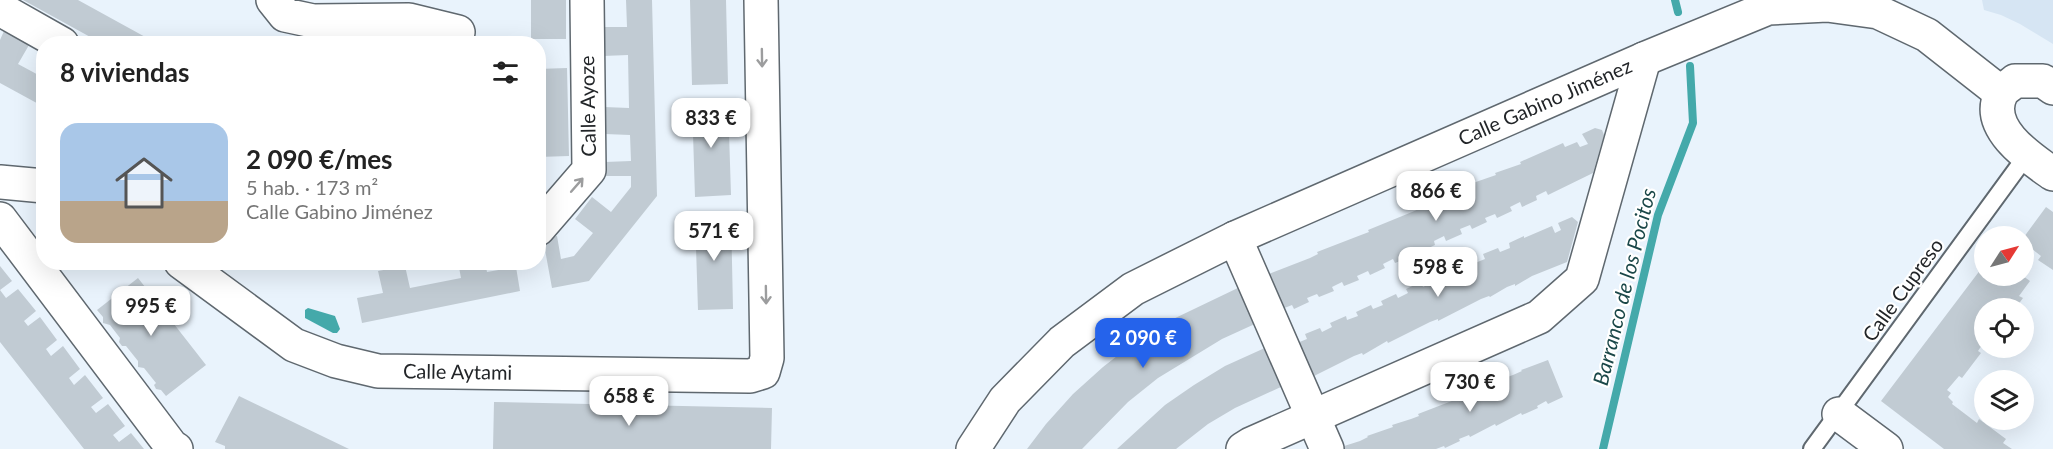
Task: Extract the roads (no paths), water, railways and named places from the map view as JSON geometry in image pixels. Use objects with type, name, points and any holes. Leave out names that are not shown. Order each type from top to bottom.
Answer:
[{"type":"street","points":[[273,0],[285,15],[313,21],[409,20],[458,32]]},
{"type":"street","name":"Calle Ayoze","points":[[546,220],[589,170],[587,0]]},
{"type":"street","name":"Calle Aytami","points":[[192,270],[294,345],[336,361],[378,371],[750,376],[763,372],[767,358],[761,0]]},
{"type":"street","name":"Calle Gabino Jiménez","points":[[972,449],[1005,400],[1062,342],[1133,289],[1235,238],[1644,59],[1768,9],[1827,5],[1878,12],[1928,36],[2001,93]]},
{"type":"street","points":[[0,9],[48,36]]},
{"type":"street","points":[[1243,449],[1312,416],[1539,317],[1582,279],[1644,59]]},
{"type":"street","points":[[2053,88],[2043,81],[2015,81],[2001,93],[1997,114],[2006,133],[2027,155],[2053,174]]},
{"type":"street","points":[[0,182],[36,185]]},
{"type":"street","points":[[0,219],[36,267]]},
{"type":"street","points":[[1235,238],[1327,449]]},
{"type":"street","points":[[38,270],[172,447],[176,449]]},
{"type":"street","points":[[1839,414],[1886,449]]},
{"type":"lane","name":"Calle Cupreso","points":[[1812,449],[2027,155]]},
{"type":"water","points":[[308,308],[335,316],[340,329],[337,333],[305,318],[305,310]]},
{"type":"waterway","name":"Barranco de los Pocitos","points":[[1675,0],[1678,12]]},
{"type":"waterway","name":"Barranco de los Pocitos","points":[[1603,449],[1658,215],[1693,123],[1690,66]]}]
